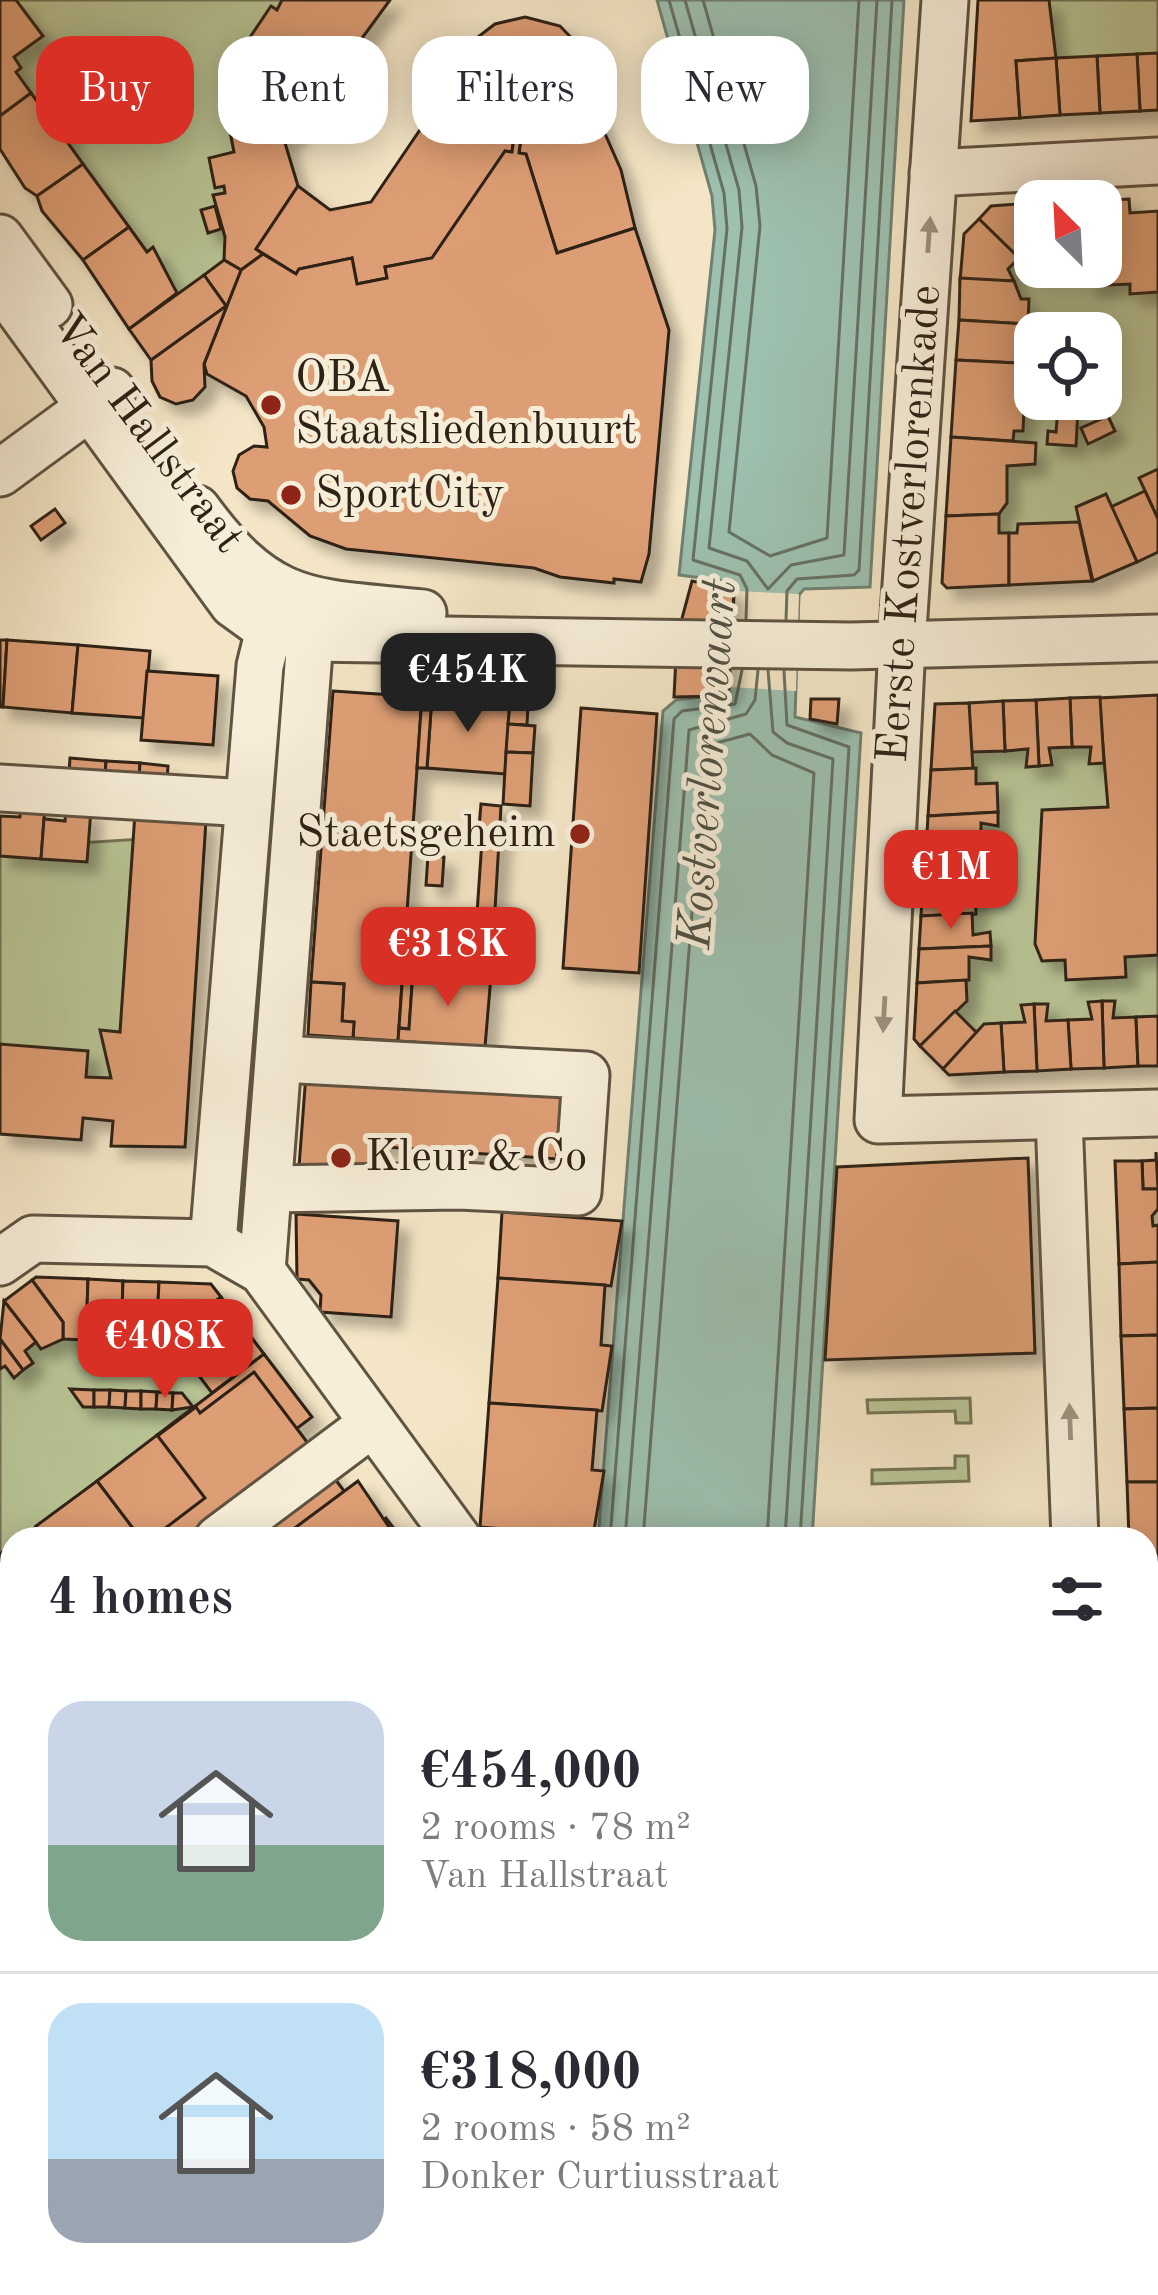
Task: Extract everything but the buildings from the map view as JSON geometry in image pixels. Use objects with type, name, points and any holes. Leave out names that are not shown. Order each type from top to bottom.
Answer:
[{"type":"street","name":"Eerste Kostverlorenkade","points":[[945,0],[902,645],[878,1120],[1058,1117]]},
{"type":"street","points":[[933,173],[1158,161]]},
{"type":"street","name":"Van Hallstraat","points":[[0,238],[101,400]]},
{"type":"street","name":"Van Hallstraat","points":[[0,284],[293,623],[902,645]]},
{"type":"street","points":[[0,473],[101,400]]},
{"type":"street","points":[[213,1243],[247,803],[293,623]]},
{"type":"street","points":[[262,1271],[280,1058],[303,936],[293,623]]},
{"type":"street","points":[[1098,642],[1158,626]]},
{"type":"street","points":[[902,645],[1158,638]]},
{"type":"street","points":[[0,788],[247,803]]},
{"type":"street","points":[[238,931],[303,936]]},
{"type":"street","points":[[269,1189],[459,1186],[578,1192],[586,1075],[280,1058]]},
{"type":"street","points":[[1075,1527],[1058,1117],[1158,1113]]},
{"type":"street","points":[[0,1262],[33,1239],[213,1243],[262,1271],[449,1527]]},
{"type":"street","points":[[234,1527],[373,1423]]},
{"type":"shaded area","points":[[0,0],[315,0],[293,36],[218,36],[218,144],[279,144],[293,219],[171,326],[0,101]]},
{"type":"shaded area","points":[[1006,0],[1158,0],[1158,57],[1002,67]]},
{"type":"shaded area","points":[[1158,225],[1158,505],[1071,545],[969,537],[1006,233],[1014,233],[1014,288],[1122,288],[1122,252]]},
{"type":"shaded area","points":[[1158,721],[1158,1023],[954,1032],[959,735]]},
{"type":"shaded area","points":[[157,838],[123,1086],[0,1070],[0,848]]},
{"type":"shaded area","points":[[37,1319],[173,1321],[223,1394],[50,1527],[0,1527],[0,1348]]},
{"type":"shaded area","points":[[970,1398],[971,1423],[956,1423],[955,1411],[868,1413],[867,1400]]},
{"type":"shaded area","points":[[955,1456],[968,1456],[969,1481],[872,1484],[872,1470],[955,1468]]},
{"type":"water","name":"Kostverlorenvaart","points":[[657,0],[904,0],[870,587],[804,589],[799,595],[795,717],[861,733],[813,1527],[599,1527],[663,711],[676,700],[729,694],[736,591],[731,582],[679,575],[715,230],[712,196],[697,144],[809,144],[809,36],[667,36]]},
{"type":"pier","points":[[736,591],[799,594],[796,691],[729,687]]},
{"type":"place","name":"OBA Staatsliedenbuurt","points":[[271,405]]},
{"type":"place","name":"SportCity","points":[[291,495]]},
{"type":"place","name":"Staetsgeheim","points":[[580,834]]},
{"type":"place","name":"Kleur & Co","points":[[341,1158]]}]
